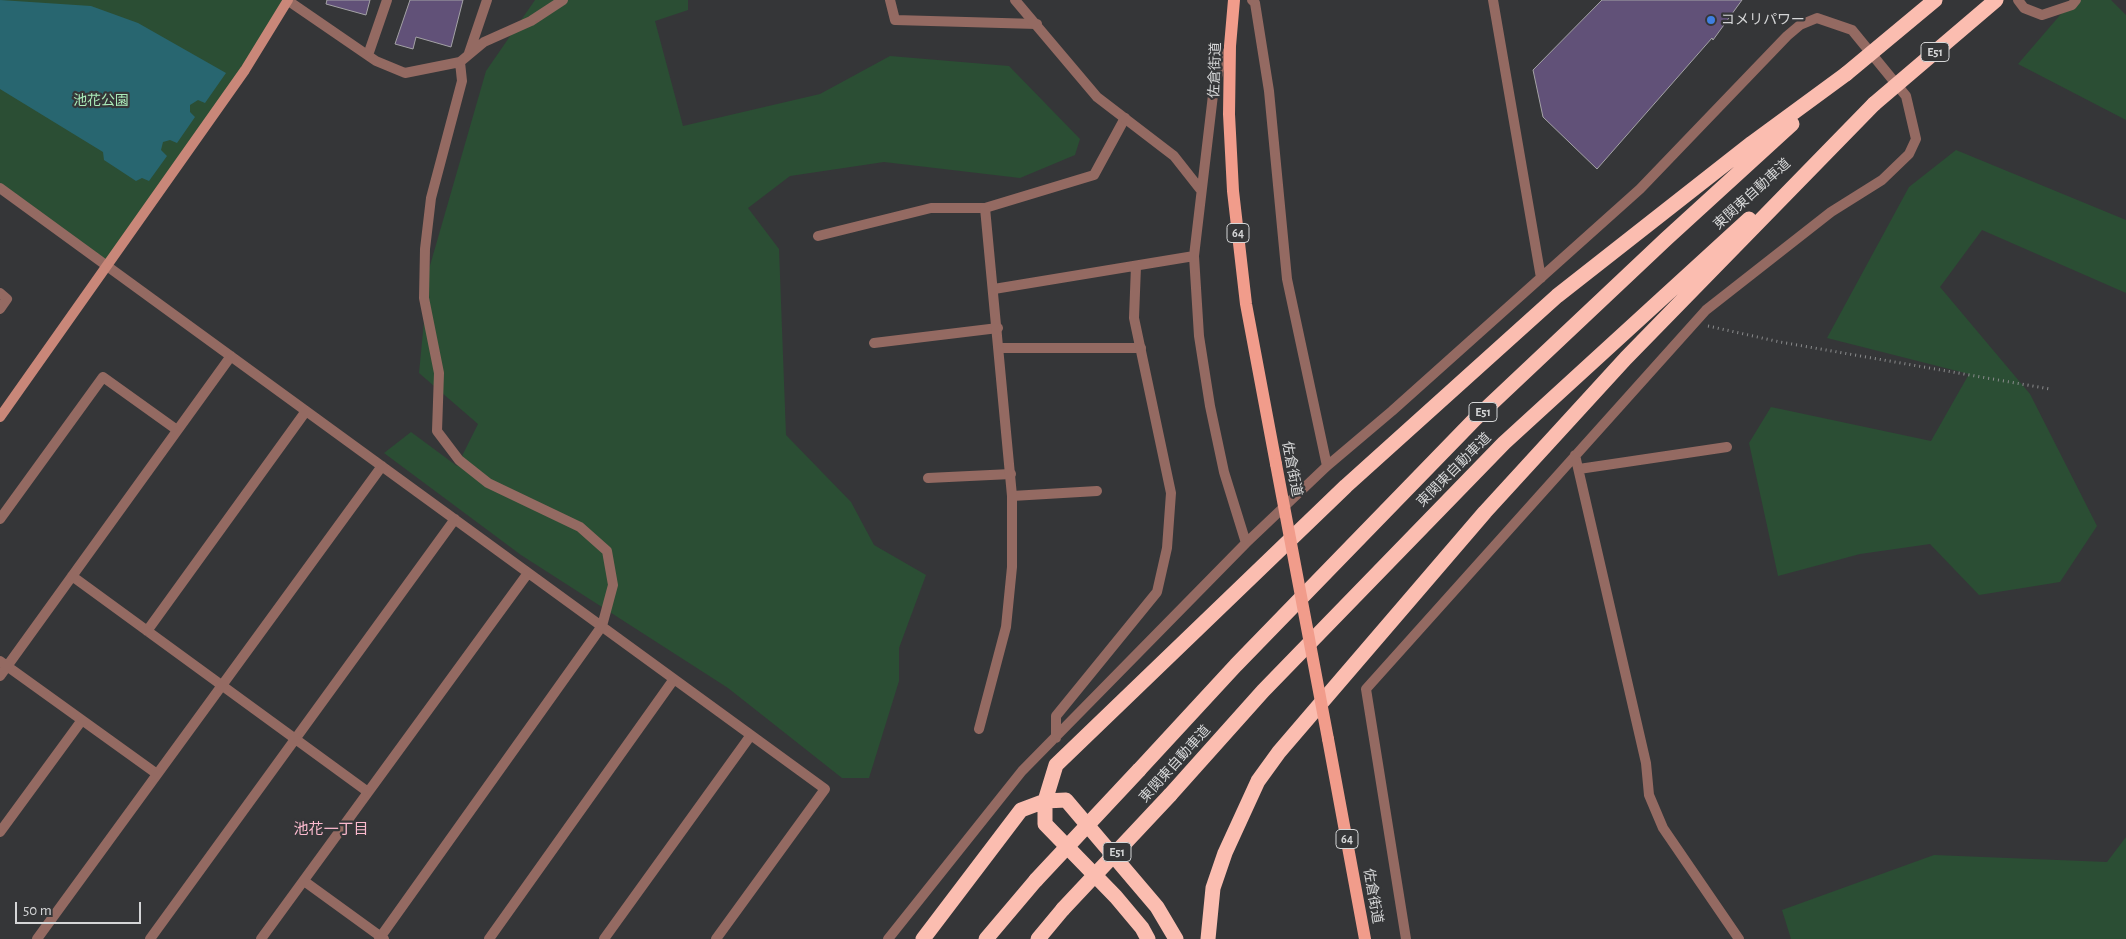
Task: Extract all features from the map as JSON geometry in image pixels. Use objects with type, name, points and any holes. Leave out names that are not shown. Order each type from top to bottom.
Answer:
[{"type":"highway","name":"東関東自動車道","points":[[986,939],[1036,880],[1236,665],[1475,419],[1666,238],[1846,74],[1935,0]]},
{"type":"highway","name":"東関東自動車道","points":[[1038,939],[1063,909],[1170,796],[1263,690],[1504,443],[1874,104],[1996,0]]},
{"type":"highway","points":[[1148,939],[1142,928],[1116,897],[1045,824],[1045,801],[1056,764],[1353,479],[1558,296],[1752,143],[1846,74]]},
{"type":"highway","points":[[1208,939],[1213,888],[1225,853],[1258,781],[1279,752],[1379,633],[1498,497],[1626,358],[1874,104]]},
{"type":"highway","points":[[923,939],[1021,810],[1045,801],[1066,800],[1157,907],[1176,939]]},
{"type":"main road","name":"佐倉街道","points":[[1234,0],[1230,46],[1229,114],[1233,191],[1246,304],[1365,939]]},
{"type":"street","points":[[0,417],[245,70],[287,0],[368,55],[405,73],[460,62],[484,42],[531,21],[563,0]]},
{"type":"street","points":[[368,55],[387,0]]},
{"type":"street","points":[[469,54],[488,0]]},
{"type":"street","points":[[890,0],[895,20],[1036,24]]},
{"type":"street","points":[[1015,0],[1097,97],[1174,156],[1200,189]]},
{"type":"street","points":[[1252,0],[1255,3],[1269,91],[1287,280],[1327,466]]},
{"type":"street","points":[[1493,0],[1541,278]]},
{"type":"street","points":[[2018,0],[2024,8],[2042,15],[2072,5],[2076,0]]},
{"type":"street","points":[[888,939],[1022,772],[1246,543],[1327,466],[1640,189],[1786,36],[1800,25],[1817,18],[1852,30],[1906,96],[1916,139],[1909,154],[1882,180],[1831,212],[1692,323],[1366,690],[1406,939]]},
{"type":"street","points":[[1230,46],[1219,68],[1213,95],[1200,189],[1194,256],[1199,336],[1210,406],[1224,472],[1246,543]]},
{"type":"street","points":[[304,880],[381,938],[602,626],[613,585],[607,551],[580,527],[488,483],[459,460],[437,431],[438,373],[424,298],[424,249],[431,198],[462,81],[460,62]]},
{"type":"street","points":[[818,236],[931,208],[985,208],[1094,175],[1125,118]]},
{"type":"street","points":[[0,188],[825,789],[716,939]]},
{"type":"street","points":[[979,729],[1006,627],[1012,567],[1011,474],[985,208]]},
{"type":"street","points":[[994,289],[1194,256]]},
{"type":"street","points":[[1056,738],[1056,716],[1157,592],[1167,548],[1171,493],[1134,318],[1136,266]]},
{"type":"street","points":[[0,293],[7,299],[0,309]]},
{"type":"street","points":[[874,344],[998,328]]},
{"type":"street","points":[[1000,348],[1141,348]]},
{"type":"street","points":[[0,676],[3,664],[72,576],[231,356]]},
{"type":"street","points":[[0,519],[103,377],[178,430]]},
{"type":"street","points":[[147,631],[306,411]]},
{"type":"street","points":[[1579,469],[1727,446]]},
{"type":"street","points":[[1575,455],[1646,763],[1649,795],[1664,828],[1739,939]]},
{"type":"street","points":[[37,939],[382,466]]},
{"type":"street","points":[[928,478],[1011,474]]},
{"type":"street","points":[[1012,496],[1097,491]]},
{"type":"street","points":[[150,939],[455,519]]},
{"type":"street","points":[[262,939],[528,573]]},
{"type":"street","points":[[72,576],[368,792]]},
{"type":"street","points":[[3,664],[157,774]]},
{"type":"street","points":[[490,939],[674,679]]},
{"type":"street","points":[[0,832],[82,720]]},
{"type":"street","points":[[604,939],[751,735]]},
{"type":"path","points":[[1692,323],[1780,342],[2050,389]]},
{"type":"green space","name":"池花公園","points":[[0,0],[287,0],[107,266],[0,188]]},
{"type":"green space","points":[[535,0],[688,0],[688,10],[655,21],[683,126],[820,94],[890,56],[1009,66],[1080,139],[1075,155],[1020,178],[884,162],[790,176],[748,208],[779,249],[786,435],[851,502],[874,545],[926,575],[899,648],[899,681],[869,778],[842,778],[728,688],[521,555],[384,453],[411,432],[457,466],[478,424],[419,373],[429,269],[486,71]]},
{"type":"green space","points":[[2073,0],[2111,0],[2126,15],[2126,120],[2018,64]]},
{"type":"green space","points":[[1956,150],[2126,220],[2126,293],[1982,230],[1940,287],[2030,394],[2097,526],[2060,582],[1979,595],[1930,544],[1860,554],[1778,576],[1749,443],[1771,407],[1931,441],[1969,374],[1827,338],[1909,187]]},
{"type":"green space","points":[[2126,837],[2126,939],[1791,939],[1782,910],[1934,855],[2107,862]]},
{"type":"water","points":[[0,0],[91,6],[138,23],[226,73],[205,103],[198,100],[190,105],[190,112],[195,117],[177,143],[170,140],[163,142],[161,150],[167,156],[149,181],[142,178],[136,181],[104,160],[103,152],[0,89]]},
{"type":"building","points":[[327,0],[370,0],[366,15],[326,4]]},
{"type":"building","points":[[410,0],[463,0],[451,47],[416,37],[413,49],[395,44]]},
{"type":"building","points":[[1602,0],[1742,0],[1713,40],[1712,38],[1597,169],[1543,117],[1533,70]]},
{"type":"place","name":"コメリパワー","points":[[1711,20]]},
{"type":"district","name":"池花一丁目","points":[[331,829]]}]
